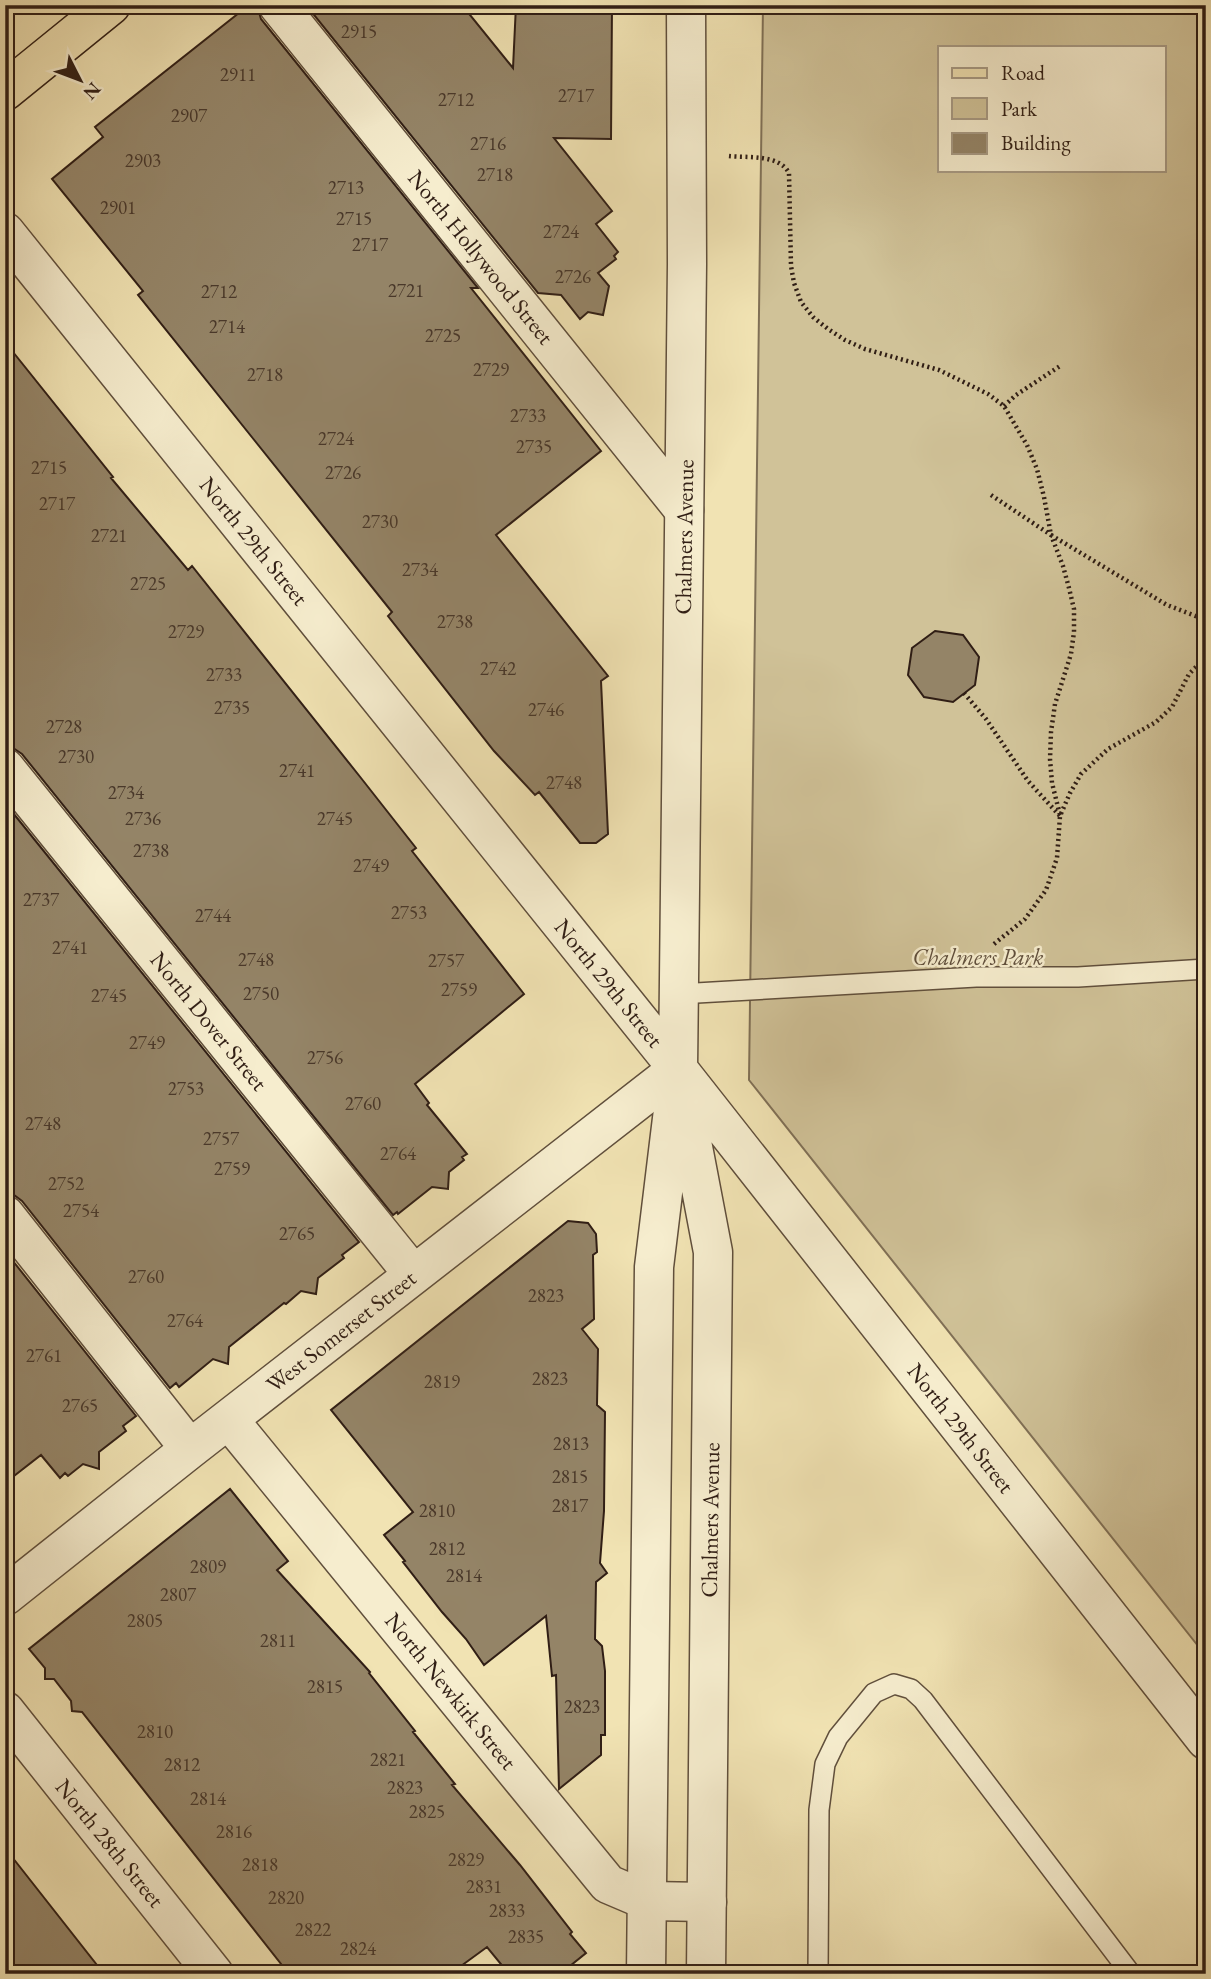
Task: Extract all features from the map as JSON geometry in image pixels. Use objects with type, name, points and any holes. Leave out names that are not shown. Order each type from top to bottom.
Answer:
[{"type":"main road","points":[[5,91],[111,5]]},
{"type":"street","name":"North Hollywood Street","points":[[278,5],[684,510]]},
{"type":"street","name":"Chalmers Avenue","points":[[646,1974],[654,1267],[678,1069],[687,153],[686,5]]},
{"type":"street","name":"North 29th Street","points":[[5,232],[678,1069],[1206,1740]]},
{"type":"street","name":"North Dover Street","points":[[5,768],[412,1274]]},
{"type":"street","name":"Chalmers Avenue","points":[[678,1069],[713,1252],[706,1974]]},
{"type":"street","name":"West Somerset Street","points":[[5,1596],[412,1274],[678,1069]]},
{"type":"street","points":[[5,1215],[190,1449]]},
{"type":"street","name":"North Newkirk Street","points":[[229,1420],[608,1884],[648,1901],[707,1902]]},
{"type":"street","name":"North 28th Street","points":[[5,1711],[214,1974]]},
{"type":"lane","points":[[679,994],[976,977],[1078,976],[1206,969]]},
{"type":"lane","points":[[818,1974],[819,1810],[825,1764],[838,1737],[874,1693],[894,1684],[911,1689],[923,1700],[1131,1974]]},
{"type":"path","points":[[687,153],[771,160],[786,167],[789,173],[791,266],[794,283],[801,302],[813,317],[845,340],[865,349],[939,370],[988,394],[1004,406],[1027,445],[1037,469],[1051,535],[1063,566],[1074,609],[1071,654],[1055,704],[1051,732],[1052,783],[1060,816],[1057,858],[1046,890],[1025,919],[988,950],[976,977]]},
{"type":"path","points":[[1004,406],[1060,366]]},
{"type":"path","points":[[991,495],[1051,535],[1167,605],[1206,620]]},
{"type":"path","points":[[1060,816],[1082,774],[1108,749],[1156,722],[1172,707],[1189,674],[1206,657]]},
{"type":"path","points":[[964,693],[986,719],[1028,781],[1060,816]]},
{"type":"green space","name":"Chalmers Park","points":[[763,5],[1206,5],[1206,1656],[749,1080]]},
{"type":"building","points":[[249,5],[257,5],[261,19],[478,288],[471,288],[601,451],[496,535],[608,676],[601,681],[608,834],[596,843],[580,843],[539,792],[535,795],[494,751],[388,616],[392,612],[138,295],[143,291],[52,179],[103,137],[95,127]]},
{"type":"building","points":[[306,5],[462,5],[513,68],[516,5],[612,5],[611,139],[554,138],[612,211],[596,224],[618,252],[614,256],[616,259],[598,273],[609,286],[603,315],[588,312],[580,319],[561,295],[538,293]]},
{"type":"building","points":[[5,342],[113,477],[111,478],[188,570],[192,566],[361,778],[416,848],[412,851],[524,994],[415,1084],[429,1103],[427,1105],[467,1154],[462,1157],[464,1160],[449,1172],[448,1189],[432,1187],[398,1214],[397,1212],[393,1215],[22,754],[13,748],[5,747]]},
{"type":"building","points":[[935,631],[963,635],[979,657],[975,685],[953,702],[924,697],[908,675],[912,648]]},
{"type":"building","points":[[5,803],[359,1242],[342,1255],[344,1258],[318,1278],[316,1294],[301,1291],[229,1347],[228,1364],[213,1359],[179,1387],[176,1383],[170,1388],[22,1201],[14,1195],[5,1194]]},
{"type":"building","points":[[568,1221],[588,1223],[596,1234],[597,1252],[593,1255],[594,1319],[582,1329],[598,1349],[597,1405],[605,1412],[604,1511],[600,1563],[607,1573],[596,1582],[595,1639],[602,1646],[605,1671],[605,1735],[601,1735],[601,1755],[559,1789],[556,1675],[552,1676],[546,1616],[484,1665],[384,1535],[413,1512],[331,1410]]},
{"type":"building","points":[[5,1251],[136,1416],[123,1426],[126,1431],[99,1452],[99,1469],[83,1464],[68,1476],[65,1473],[60,1478],[41,1455],[5,1483]]},
{"type":"building","points":[[230,1489],[288,1561],[277,1570],[370,1672],[455,1784],[452,1785],[572,1932],[570,1934],[586,1953],[560,1974],[509,1974],[487,1947],[450,1974],[289,1974],[82,1712],[72,1711],[71,1701],[54,1679],[45,1679],[45,1668],[29,1649]]},
{"type":"building","points":[[5,1848],[104,1974],[5,1974]]}]
